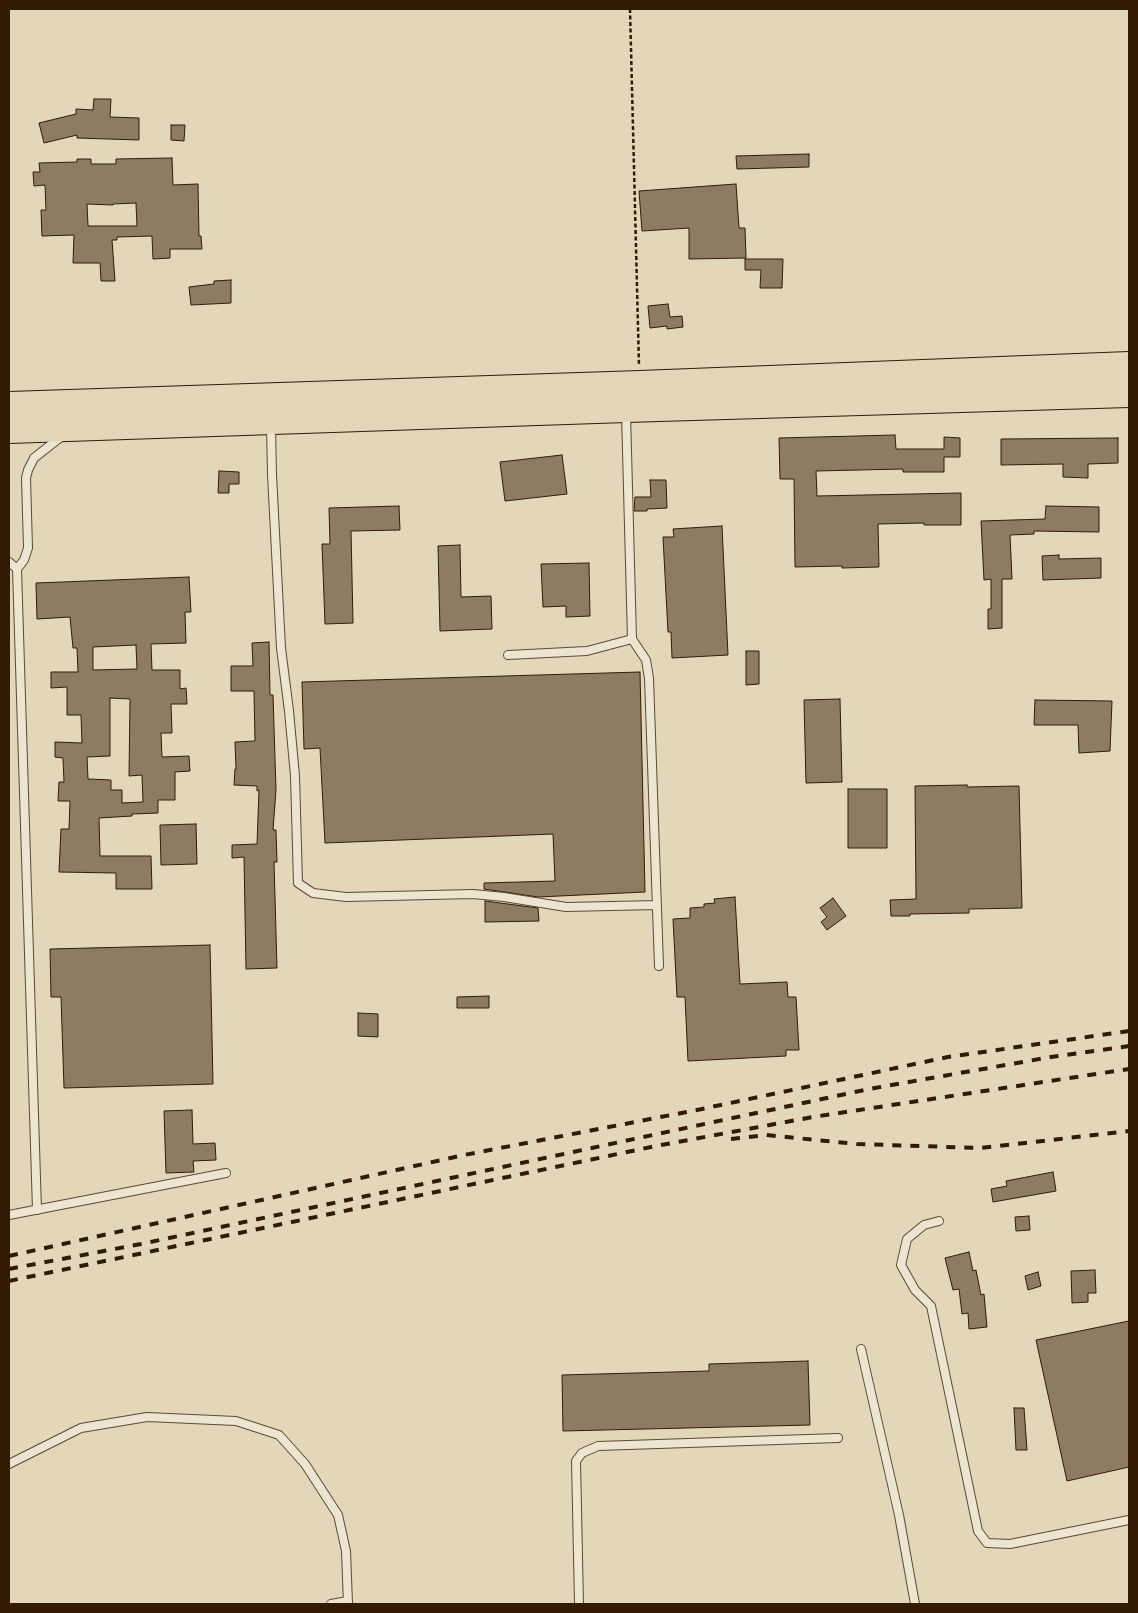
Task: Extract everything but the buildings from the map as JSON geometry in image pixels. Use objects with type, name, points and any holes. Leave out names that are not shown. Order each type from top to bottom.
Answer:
[{"type":"highway","points":[[9,406],[640,385],[1129,366]]},
{"type":"highway","points":[[9,429],[626,408],[1129,394]]},
{"type":"lane","points":[[626,408],[632,639],[646,660],[649,678],[660,966]]},
{"type":"lane","points":[[271,420],[281,648],[295,776],[298,883],[312,893],[346,897],[473,894],[566,907],[657,905]]},
{"type":"lane","points":[[13,569],[24,560],[28,548],[26,478],[28,470],[34,458],[74,427]]},
{"type":"lane","points":[[9,562],[13,569],[37,1210]]},
{"type":"lane","points":[[508,655],[587,651],[632,639]]},
{"type":"lane","points":[[9,1215],[226,1173]]},
{"type":"lane","points":[[939,1222],[924,1225],[907,1239],[901,1265],[915,1290],[931,1306],[978,1531],[986,1543],[1010,1544],[1129,1520]]},
{"type":"lane","points":[[862,1349],[899,1515],[915,1604]]},
{"type":"lane","points":[[9,1464],[81,1428],[147,1417],[236,1421],[278,1435],[305,1464],[338,1515],[346,1551],[348,1603],[332,1604]]},
{"type":"lane","points":[[579,1604],[576,1461],[582,1453],[598,1446],[838,1438]]},
{"type":"path","points":[[630,9],[640,385]]},
{"type":"railway","points":[[9,1256],[464,1155],[697,1110],[948,1057],[1129,1031]]},
{"type":"railway","points":[[9,1269],[141,1244],[869,1089],[1051,1057],[1129,1046]]},
{"type":"railway","points":[[9,1281],[656,1146],[813,1117],[1129,1069]]},
{"type":"railway","points":[[731,1139],[766,1135],[857,1144],[981,1148],[1129,1131]]}]
